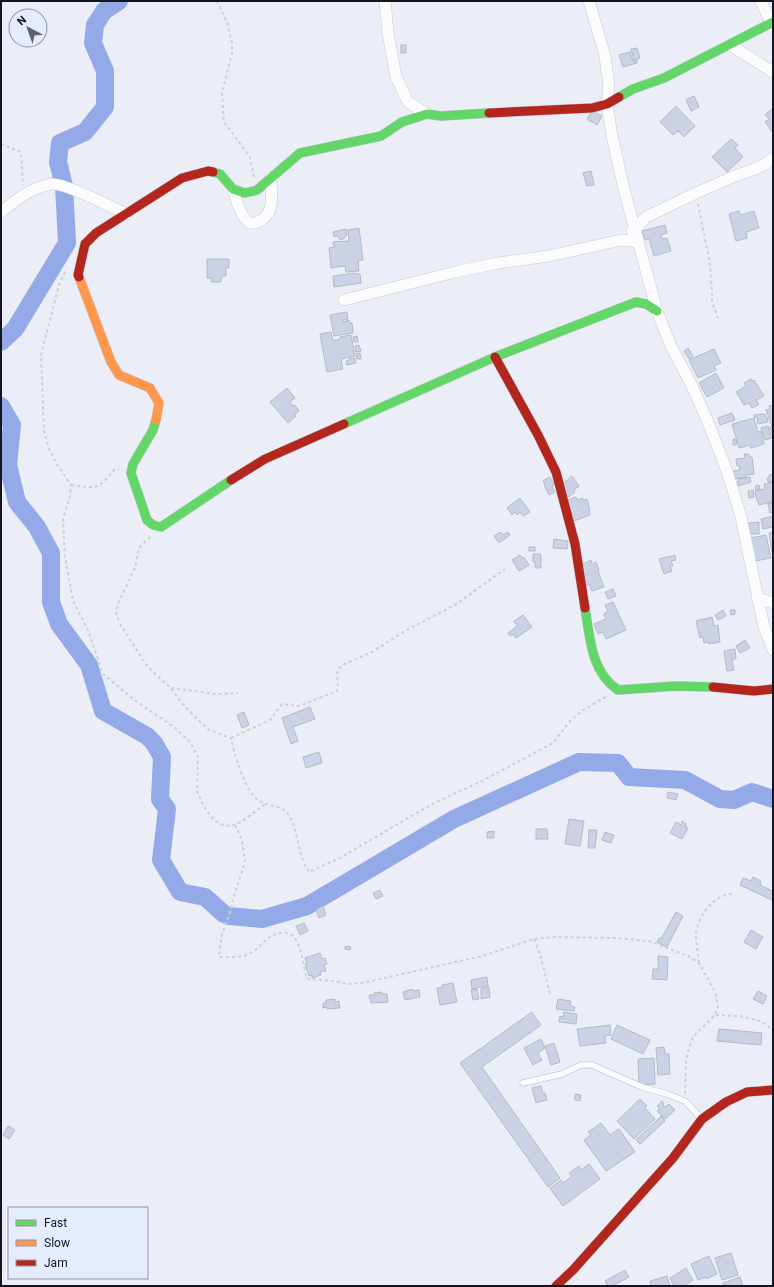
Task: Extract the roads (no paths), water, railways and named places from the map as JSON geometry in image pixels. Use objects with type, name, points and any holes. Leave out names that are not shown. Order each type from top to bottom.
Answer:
[{"type":"street","points":[[385,1],[388,33],[396,77],[408,102],[427,114],[441,116],[592,108],[607,104],[632,89],[664,78],[772,22],[761,1]]},
{"type":"street","points":[[589,1],[605,56],[609,86],[607,104],[612,136],[624,189],[657,311],[671,346],[692,386],[707,420],[727,470],[741,517],[764,627],[773,650]]},
{"type":"street","points":[[730,45],[773,72]]},
{"type":"street","points":[[233,189],[245,193],[257,190],[300,152],[381,136],[402,122],[427,114]]},
{"type":"street","points":[[621,240],[635,229],[646,217],[696,193],[755,169],[773,158]]},
{"type":"street","points":[[271,178],[270,208],[265,218],[255,223],[248,222],[244,217],[233,189],[220,174],[208,171],[182,178],[96,233],[85,244],[78,275],[111,362],[119,375],[150,388],[159,404],[158,414],[153,430],[133,464],[131,473],[147,520],[153,525],[162,527],[216,489],[265,459],[495,357],[636,302],[646,304],[657,311]]},
{"type":"street","points":[[1,212],[23,195],[38,188],[53,184],[64,186],[126,214]]},
{"type":"street","points":[[344,300],[498,263],[549,256],[621,240],[639,242]]},
{"type":"street","points":[[495,357],[538,435],[556,472],[575,544],[578,573],[590,628],[594,659],[601,673],[611,686],[618,690],[695,686],[750,691],[764,691],[773,689]]},
{"type":"street","points":[[757,598],[773,604]]},
{"type":"street","points":[[556,1286],[573,1270],[673,1158],[702,1119],[726,1102],[747,1092],[773,1090]]},
{"type":"lane","points":[[523,1083],[562,1074],[582,1066],[592,1065],[642,1087],[685,1101],[702,1119]]},
{"type":"waterway","points":[[1,342],[15,329],[67,243],[64,186],[58,162],[60,143],[85,132],[105,107],[105,71],[93,43],[95,25],[104,11],[119,1]]},
{"type":"waterway","points":[[1,406],[12,425],[8,465],[17,502],[37,527],[51,553],[51,602],[59,624],[89,665],[103,711],[147,736],[154,743],[162,757],[160,799],[167,809],[161,860],[180,892],[205,897],[224,914],[229,916],[262,919],[307,906],[454,819],[579,762],[618,763],[629,777],[685,780],[720,799],[734,800],[752,792],[773,799]]}]
